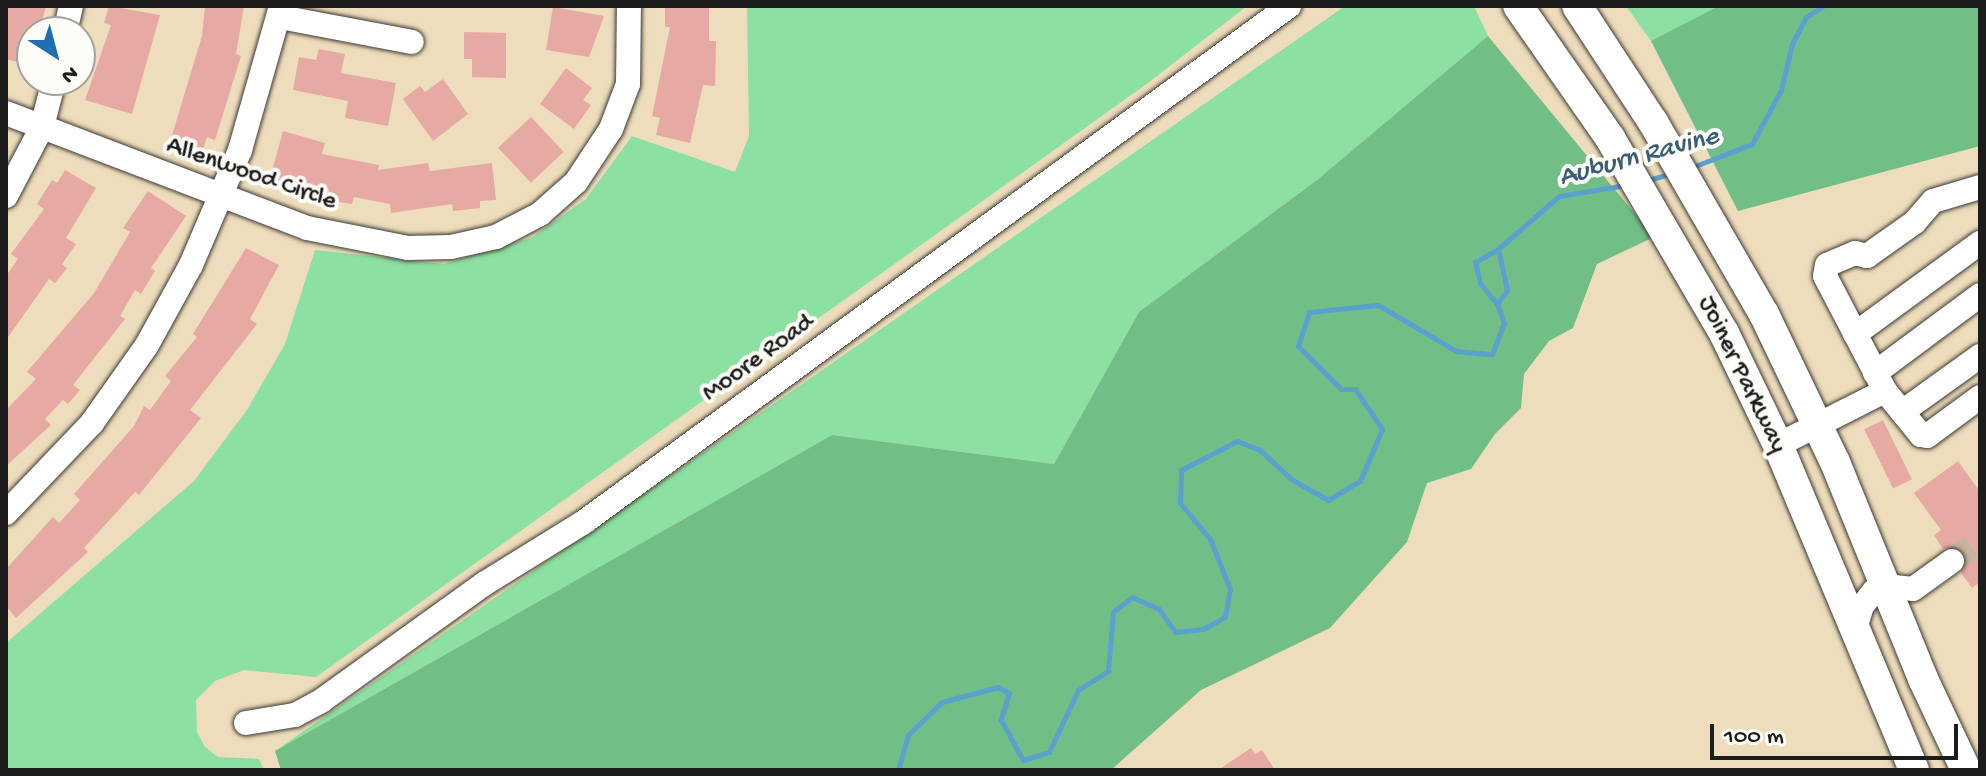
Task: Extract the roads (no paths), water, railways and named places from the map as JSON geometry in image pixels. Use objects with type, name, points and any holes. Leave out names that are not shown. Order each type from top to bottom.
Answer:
[{"type":"main road","name":"Joiner Parkway","points":[[1518,6],[1610,138],[1671,239],[1778,445],[1914,770]]},
{"type":"main road","name":"Joiner Parkway","points":[[1577,6],[1653,122],[1711,220],[1819,427],[1966,770]]},
{"type":"street","name":"Allenwood Circle","points":[[6,113],[220,198],[307,228],[408,248],[451,247],[496,237],[540,214],[576,182],[611,129],[628,84],[629,6]]},
{"type":"street","name":"Moore Road","points":[[246,723],[295,715],[321,701],[484,584],[584,522],[1289,6]]},
{"type":"street","points":[[6,513],[92,423],[147,345],[191,265],[220,198],[281,12],[412,42]]},
{"type":"street","points":[[6,196],[42,127],[50,96]]},
{"type":"street","points":[[1980,187],[1933,201],[1915,222],[1867,256],[1855,253],[1827,265],[1825,276],[1880,382],[1902,412],[1927,436],[1980,397]]},
{"type":"street","points":[[1855,334],[1980,243]]},
{"type":"street","points":[[1778,445],[1819,427],[1880,382],[1980,295]]},
{"type":"street","points":[[1902,412],[1980,356]]},
{"type":"street","points":[[1854,632],[1862,606],[1885,586],[1913,589],[1952,561]]},
{"type":"waterway","name":"Auburn Ravine","points":[[1690,168],[1752,144],[1781,90],[1792,44],[1806,17],[1823,6]]},
{"type":"waterway","name":"Auburn Ravine","points":[[1648,180],[1673,173]]},
{"type":"waterway","name":"Auburn Ravine","points":[[898,770],[908,735],[942,702],[998,687],[1009,693],[1001,720],[1023,760],[1049,752],[1078,690],[1108,671],[1113,612],[1132,597],[1159,609],[1175,632],[1203,629],[1225,617],[1230,589],[1210,539],[1180,503],[1181,470],[1237,441],[1260,450],[1291,479],[1328,500],[1360,481],[1382,429],[1355,389],[1341,389],[1298,346],[1309,312],[1378,305],[1456,351],[1492,354],[1504,323],[1497,304],[1507,290],[1498,249],[1559,196],[1626,185]]},
{"type":"waterway","points":[[1497,304],[1480,283],[1475,262],[1498,249]]},
{"type":"tunnel","points":[[1952,561],[1980,540]]}]
